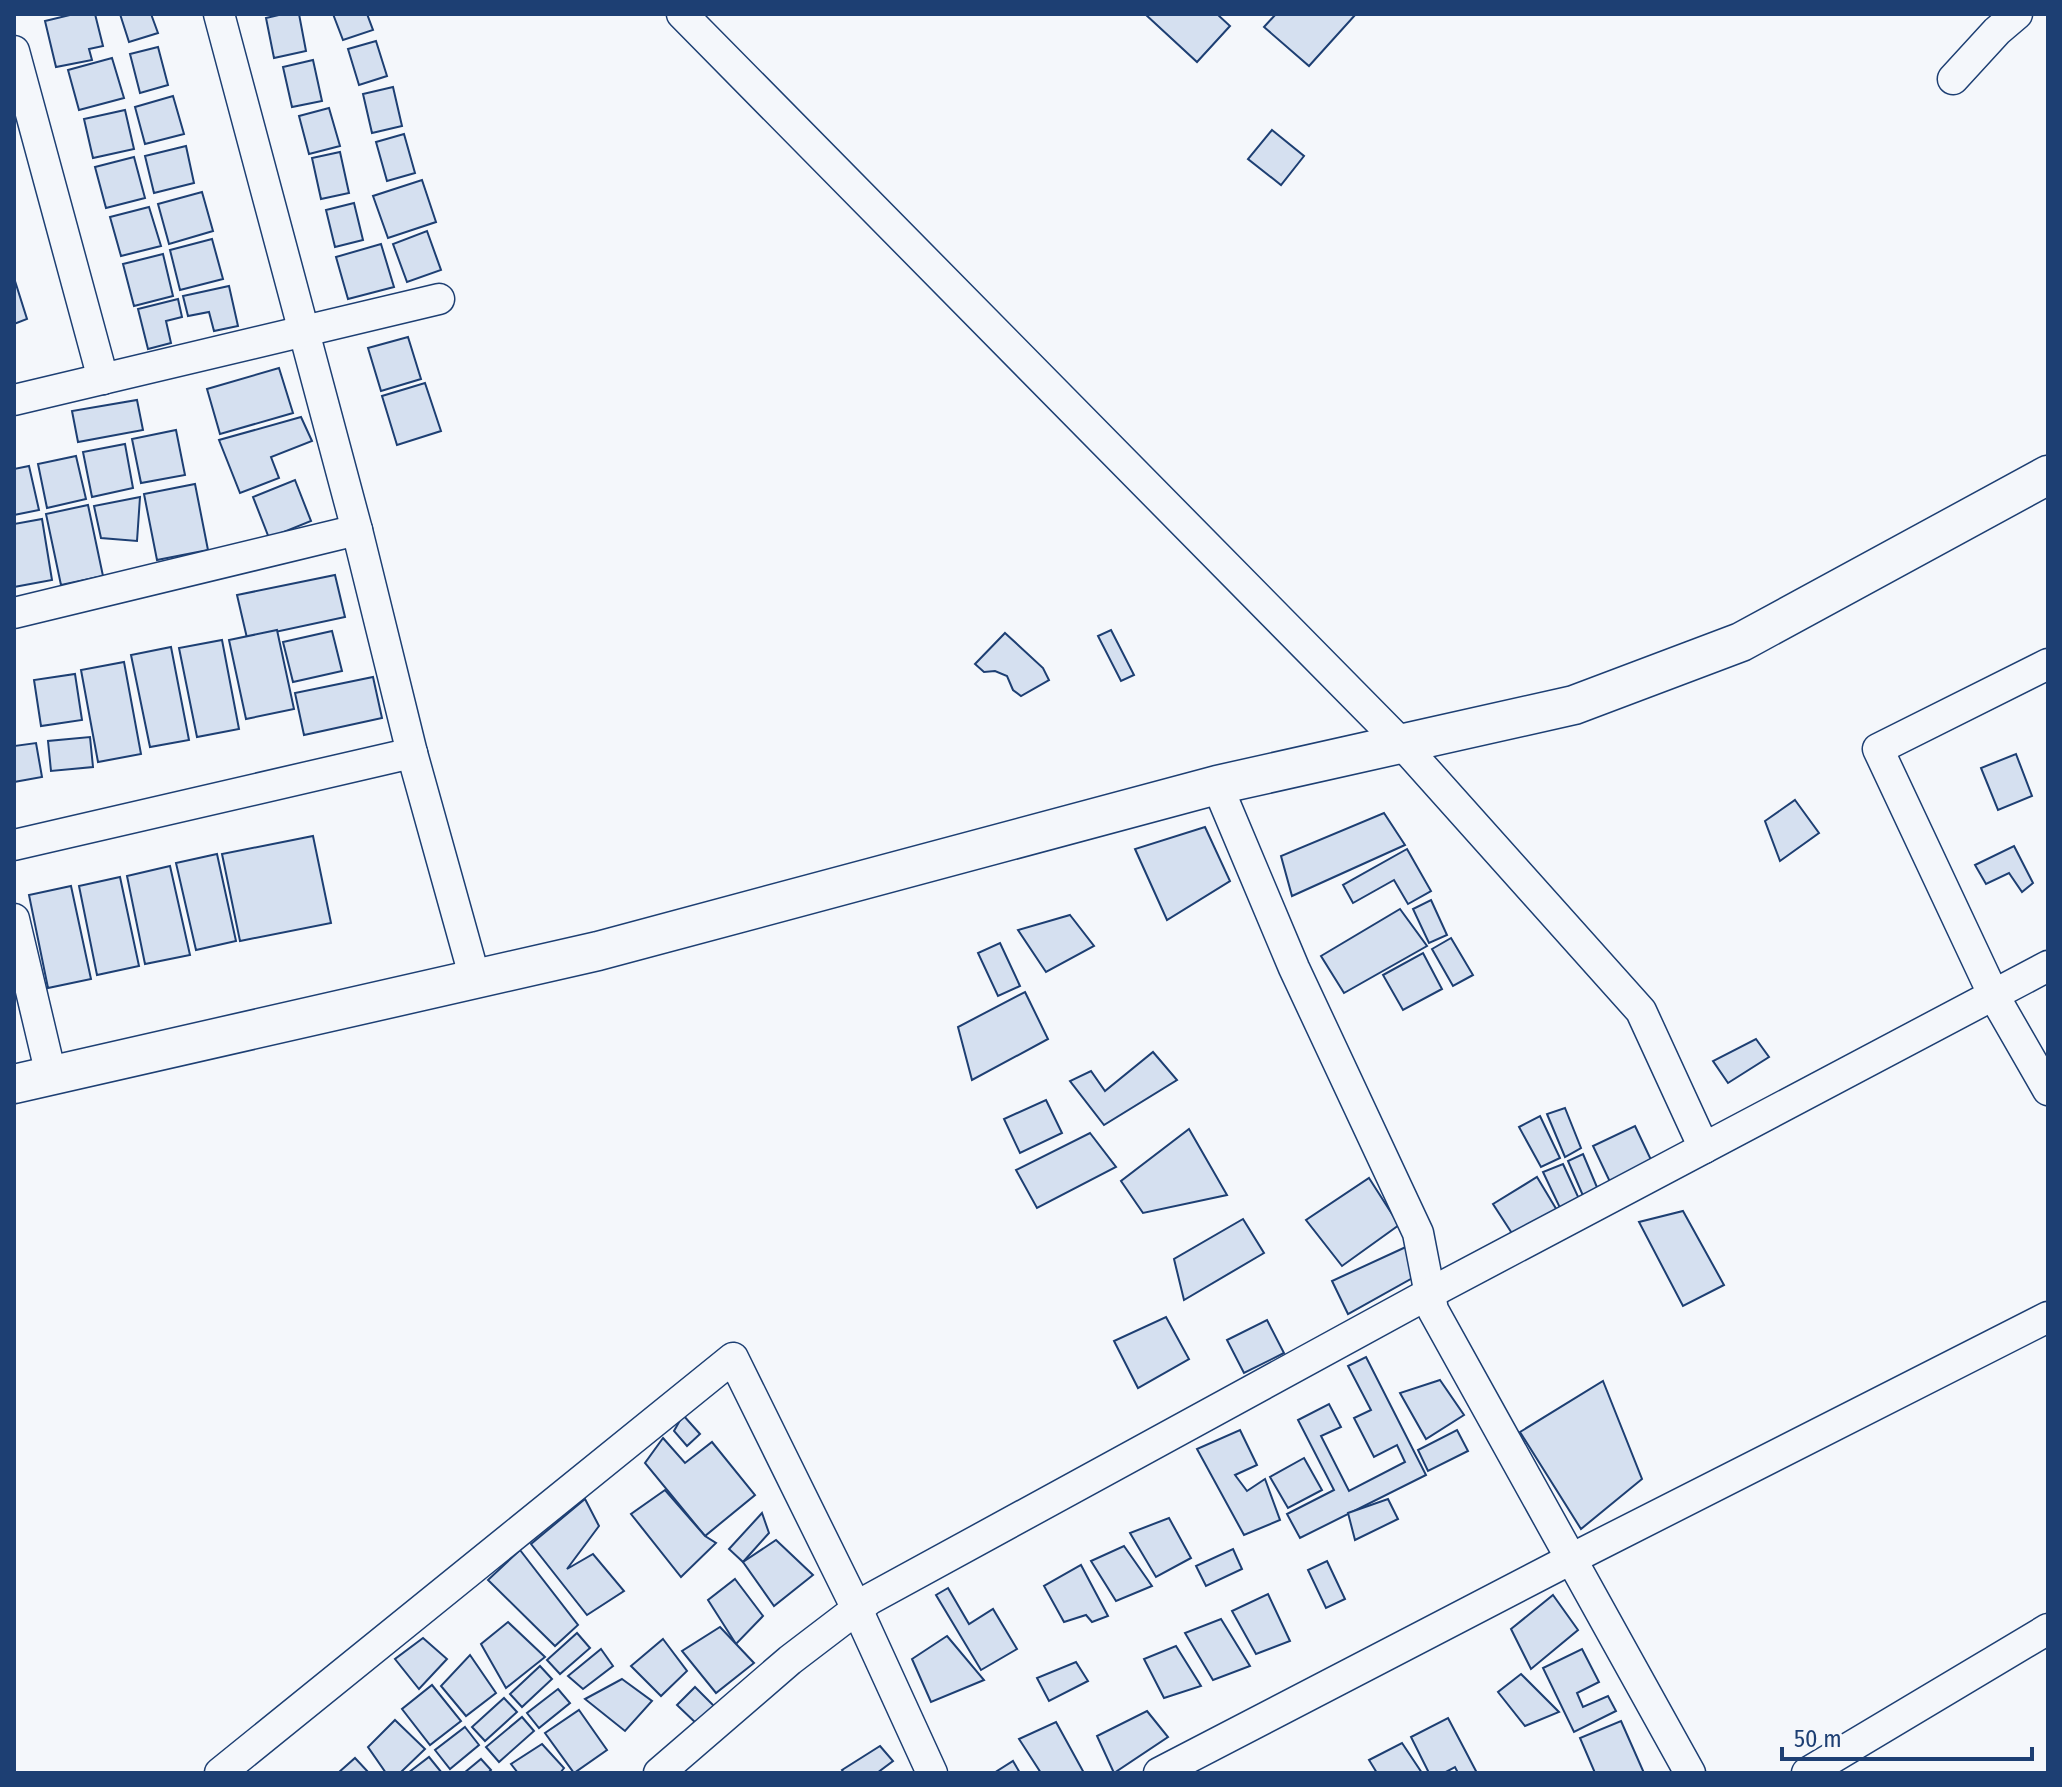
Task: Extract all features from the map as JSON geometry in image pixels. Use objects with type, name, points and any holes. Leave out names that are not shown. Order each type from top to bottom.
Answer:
[{"type":"street","points":[[219,14],[357,530],[412,753],[475,979]]},
{"type":"street","points":[[682,14],[1403,745],[1641,1011],[1704,1148]]},
{"type":"street","points":[[1953,79],[2017,14]]},
{"type":"street","points":[[14,51],[103,379]]},
{"type":"street","points":[[14,400],[439,299]]},
{"type":"street","points":[[14,1084],[598,951],[1217,785],[1574,705],[1741,642],[2048,475]]},
{"type":"street","points":[[14,613],[357,530]]},
{"type":"street","points":[[2048,664],[1878,749],[1994,996],[2048,1090]]},
{"type":"street","points":[[14,845],[412,753]]},
{"type":"street","points":[[1217,785],[1294,968],[1418,1233],[1433,1310],[1690,1773]]},
{"type":"street","points":[[14,919],[51,1075]]},
{"type":"street","points":[[659,1773],[790,1660],[870,1599],[1430,1293],[2048,966]]},
{"type":"street","points":[[1159,1773],[2048,1317]]},
{"type":"street","points":[[220,1773],[733,1358],[857,1609],[932,1773]]},
{"type":"street","points":[[1807,1773],[2048,1629]]},
{"type":"building","points":[[74,14],[95,14],[103,46],[89,49],[92,60],[56,67],[45,21]]},
{"type":"building","points":[[120,14],[151,14],[158,33],[129,42]]},
{"type":"building","points":[[299,14],[306,51],[274,58],[266,18]]},
{"type":"building","points":[[333,14],[367,14],[373,30],[343,40]]},
{"type":"building","points":[[1145,14],[1217,14],[1230,26],[1197,62]]},
{"type":"building","points":[[1276,14],[1356,14],[1309,66],[1264,27]]},
{"type":"building","points":[[376,41],[387,76],[359,85],[348,49]]},
{"type":"building","points":[[158,47],[168,85],[140,93],[130,54]]},
{"type":"building","points":[[112,58],[124,98],[79,110],[68,70]]},
{"type":"building","points":[[313,60],[322,101],[292,107],[283,67]]},
{"type":"building","points":[[393,87],[402,126],[372,133],[363,94]]},
{"type":"building","points":[[173,96],[184,134],[145,144],[135,107]]},
{"type":"building","points":[[329,108],[340,146],[309,154],[299,116]]},
{"type":"building","points":[[125,110],[134,149],[93,158],[84,119]]},
{"type":"building","points":[[1272,130],[1304,156],[1281,185],[1248,159]]},
{"type":"building","points":[[404,134],[415,173],[387,181],[376,142]]},
{"type":"building","points":[[186,146],[194,183],[154,193],[145,156]]},
{"type":"building","points":[[340,152],[349,193],[321,199],[312,158]]},
{"type":"building","points":[[134,157],[145,198],[106,208],[95,167]]},
{"type":"building","points":[[422,180],[436,222],[388,238],[373,196]]},
{"type":"building","points":[[202,192],[213,231],[169,244],[158,204]]},
{"type":"building","points":[[354,203],[363,240],[335,247],[326,210]]},
{"type":"building","points":[[149,207],[161,246],[121,256],[110,217]]},
{"type":"building","points":[[427,231],[441,270],[407,282],[393,244]]},
{"type":"building","points":[[212,239],[223,279],[180,290],[170,250]]},
{"type":"building","points":[[381,244],[394,287],[348,299],[336,257]]},
{"type":"building","points":[[163,254],[173,296],[134,306],[123,264]]},
{"type":"building","points":[[14,282],[27,319],[14,324]]},
{"type":"building","points":[[229,286],[238,326],[214,331],[209,312],[188,316],[183,296]]},
{"type":"building","points":[[178,299],[182,317],[166,321],[171,343],[148,349],[138,309]]},
{"type":"building","points":[[408,337],[421,379],[381,391],[368,348]]},
{"type":"building","points":[[279,368],[293,413],[220,434],[207,389]]},
{"type":"building","points":[[425,383],[441,431],[397,445],[382,396]]},
{"type":"building","points":[[137,400],[143,430],[78,442],[72,411]]},
{"type":"building","points":[[301,417],[312,441],[271,457],[279,478],[240,493],[219,440]]},
{"type":"building","points":[[176,430],[185,475],[141,483],[132,439]]},
{"type":"building","points":[[125,444],[133,488],[92,497],[83,452]]},
{"type":"building","points":[[76,456],[86,499],[47,508],[38,464]]},
{"type":"building","points":[[29,466],[39,510],[14,515],[14,469]]},
{"type":"building","points":[[295,480],[311,521],[269,538],[253,497]]},
{"type":"building","points":[[195,484],[208,550],[157,560],[144,494]]},
{"type":"building","points":[[140,497],[137,541],[101,538],[94,506]]},
{"type":"building","points":[[88,505],[103,576],[61,585],[46,514]]},
{"type":"building","points":[[42,519],[52,580],[14,587],[14,524]]},
{"type":"building","points":[[335,575],[345,617],[247,638],[237,595]]},
{"type":"building","points":[[277,630],[294,709],[246,719],[229,640]]},
{"type":"building","points":[[1111,630],[1134,675],[1121,681],[1098,636]]},
{"type":"building","points":[[332,631],[342,671],[293,682],[283,642]]},
{"type":"building","points":[[1005,633],[1043,668],[1049,680],[1021,696],[1013,690],[1007,676],[995,671],[984,672],[975,664]]},
{"type":"building","points":[[222,640],[239,729],[197,737],[179,648]]},
{"type":"building","points":[[171,647],[189,740],[150,747],[131,655]]},
{"type":"building","points":[[124,662],[141,754],[98,762],[81,670]]},
{"type":"building","points":[[75,674],[82,720],[41,726],[34,680]]},
{"type":"building","points":[[373,677],[382,718],[304,735],[295,693]]},
{"type":"building","points":[[90,737],[93,767],[51,771],[48,741]]},
{"type":"building","points":[[36,743],[42,777],[14,782],[14,746]]},
{"type":"building","points":[[2016,754],[2032,796],[1998,810],[1981,768]]},
{"type":"building","points":[[1795,800],[1819,833],[1780,861],[1765,821]]},
{"type":"building","points":[[1384,813],[1405,845],[1292,896],[1281,856]]},
{"type":"building","points":[[1205,827],[1230,881],[1167,920],[1135,849]]},
{"type":"building","points":[[313,836],[331,923],[240,941],[222,854]]},
{"type":"building","points":[[2014,846],[2033,883],[2022,892],[2009,873],[1986,884],[1975,865]]},
{"type":"building","points":[[1407,849],[1431,891],[1408,904],[1394,880],[1353,903],[1343,885]]},
{"type":"building","points":[[217,854],[236,941],[196,950],[176,863]]},
{"type":"building","points":[[170,866],[190,955],[145,964],[127,876]]},
{"type":"building","points":[[120,877],[139,966],[97,975],[79,886]]},
{"type":"building","points":[[71,886],[91,979],[48,988],[29,895]]},
{"type":"building","points":[[1431,900],[1447,935],[1429,943],[1413,909]]},
{"type":"building","points":[[1400,909],[1427,946],[1344,993],[1321,956]]},
{"type":"building","points":[[1070,915],[1094,946],[1046,972],[1018,930]]},
{"type":"building","points":[[1451,938],[1473,975],[1453,986],[1432,949]]},
{"type":"building","points":[[1000,943],[1020,986],[998,996],[978,953]]},
{"type":"building","points":[[1423,953],[1442,989],[1403,1010],[1383,975]]},
{"type":"building","points":[[1025,992],[1048,1039],[972,1080],[958,1027]]},
{"type":"building","points":[[1756,1039],[1769,1057],[1728,1083],[1713,1061]]},
{"type":"building","points":[[1153,1052],[1177,1080],[1104,1125],[1070,1081],[1091,1071],[1105,1091]]},
{"type":"building","points":[[1046,1100],[1062,1133],[1020,1153],[1004,1119]]},
{"type":"building","points":[[1565,1108],[1581,1148],[1565,1157],[1547,1114]]},
{"type":"building","points":[[1540,1116],[1560,1158],[1541,1167],[1519,1127]]},
{"type":"building","points":[[1635,1126],[1653,1164],[1611,1184],[1593,1146]]},
{"type":"building","points":[[1189,1129],[1227,1195],[1143,1213],[1121,1181]]},
{"type":"building","points":[[1090,1133],[1116,1167],[1037,1208],[1016,1170]]},
{"type":"building","points":[[1583,1154],[1599,1192],[1584,1198],[1568,1161]]},
{"type":"building","points":[[1563,1164],[1580,1201],[1561,1210],[1543,1172]]},
{"type":"building","points":[[1537,1177],[1558,1212],[1515,1238],[1493,1204]]},
{"type":"building","points":[[1369,1178],[1399,1225],[1342,1266],[1306,1220]]},
{"type":"building","points":[[1683,1211],[1724,1285],[1683,1306],[1639,1222]]},
{"type":"building","points":[[1243,1219],[1264,1253],[1184,1300],[1174,1259]]},
{"type":"building","points":[[1408,1246],[1416,1276],[1348,1314],[1332,1281]]},
{"type":"building","points":[[1166,1317],[1189,1359],[1138,1388],[1114,1341]]},
{"type":"building","points":[[1267,1320],[1284,1353],[1244,1373],[1227,1340]]},
{"type":"building","points":[[1366,1357],[1426,1475],[1300,1538],[1287,1514],[1334,1490],[1298,1420],[1329,1404],[1341,1427],[1321,1436],[1349,1491],[1405,1462],[1397,1445],[1374,1457],[1354,1418],[1371,1410],[1348,1366]]},
{"type":"building","points":[[1440,1380],[1464,1415],[1426,1439],[1400,1393]]},
{"type":"building","points":[[1603,1381],[1642,1479],[1581,1529],[1520,1432]]},
{"type":"building","points":[[683,1415],[700,1434],[687,1446],[674,1431]]},
{"type":"building","points":[[1240,1430],[1257,1465],[1235,1475],[1247,1491],[1265,1479],[1280,1520],[1244,1535],[1197,1449]]},
{"type":"building","points":[[1457,1430],[1468,1451],[1428,1471],[1418,1450]]},
{"type":"building","points":[[663,1438],[685,1463],[712,1442],[755,1495],[705,1536],[645,1463]]},
{"type":"building","points":[[1304,1458],[1322,1490],[1288,1508],[1270,1477]]},
{"type":"building","points":[[665,1490],[705,1536],[716,1543],[681,1577],[631,1514]]},
{"type":"building","points":[[585,1499],[599,1526],[567,1569],[593,1554],[624,1591],[587,1615],[531,1544]]},
{"type":"building","points":[[1388,1499],[1398,1519],[1355,1540],[1348,1513]]},
{"type":"building","points":[[762,1513],[769,1533],[743,1562],[729,1549]]},
{"type":"building","points":[[1169,1518],[1191,1558],[1156,1577],[1130,1533]]},
{"type":"building","points":[[776,1540],[813,1575],[774,1606],[743,1562]]},
{"type":"building","points":[[1124,1546],[1152,1586],[1116,1601],[1091,1561]]},
{"type":"building","points":[[1233,1549],[1242,1569],[1206,1586],[1196,1566]]},
{"type":"building","points":[[520,1550],[578,1625],[555,1646],[488,1580]]},
{"type":"building","points":[[1327,1561],[1345,1599],[1326,1608],[1308,1570]]},
{"type":"building","points":[[1081,1565],[1108,1616],[1092,1622],[1086,1615],[1064,1622],[1044,1586]]},
{"type":"building","points":[[735,1579],[763,1616],[736,1644],[708,1600]]},
{"type":"building","points":[[948,1588],[969,1624],[993,1609],[1017,1649],[981,1670],[936,1595]]},
{"type":"building","points":[[1268,1594],[1290,1641],[1256,1654],[1232,1611]]},
{"type":"building","points":[[1553,1595],[1578,1630],[1531,1669],[1511,1629]]},
{"type":"building","points":[[1221,1619],[1250,1666],[1213,1680],[1185,1633]]},
{"type":"building","points":[[508,1622],[545,1657],[506,1688],[481,1644]]},
{"type":"building","points":[[720,1627],[754,1663],[716,1693],[682,1651]]},
{"type":"building","points":[[577,1633],[590,1648],[560,1674],[547,1660]]},
{"type":"building","points":[[947,1636],[984,1680],[931,1702],[912,1659]]},
{"type":"building","points":[[423,1638],[447,1659],[419,1689],[395,1659]]},
{"type":"building","points":[[663,1639],[687,1671],[661,1696],[631,1666]]},
{"type":"building","points":[[1176,1646],[1201,1686],[1164,1698],[1144,1659]]},
{"type":"building","points":[[601,1649],[613,1666],[583,1689],[568,1676]]},
{"type":"building","points":[[1582,1649],[1599,1682],[1577,1693],[1583,1707],[1608,1696],[1616,1711],[1574,1732],[1543,1668]]},
{"type":"building","points":[[470,1655],[496,1693],[466,1716],[441,1686]]},
{"type":"building","points":[[1076,1662],[1088,1681],[1049,1701],[1037,1678]]},
{"type":"building","points":[[540,1666],[552,1679],[522,1707],[510,1694]]},
{"type":"building","points":[[1521,1674],[1559,1712],[1525,1726],[1498,1692]]},
{"type":"building","points":[[622,1679],[652,1701],[625,1731],[585,1699]]},
{"type":"building","points":[[432,1685],[461,1721],[430,1745],[402,1709]]},
{"type":"building","points":[[695,1687],[715,1707],[698,1725],[677,1705]]},
{"type":"building","points":[[558,1689],[570,1703],[539,1728],[527,1713]]},
{"type":"building","points":[[504,1698],[517,1712],[485,1741],[472,1727]]},
{"type":"building","points":[[579,1710],[607,1750],[574,1773],[545,1733]]},
{"type":"building","points":[[1147,1711],[1168,1737],[1114,1773],[1097,1736]]},
{"type":"building","points":[[522,1717],[534,1731],[499,1762],[486,1747]]},
{"type":"building","points":[[1448,1718],[1477,1773],[1458,1773],[1455,1767],[1444,1773],[1429,1773],[1411,1737]]},
{"type":"building","points":[[395,1720],[425,1749],[400,1773],[386,1773],[368,1747]]},
{"type":"building","points":[[1621,1721],[1644,1773],[1595,1773],[1580,1738]]},
{"type":"building","points":[[1056,1722],[1084,1773],[1041,1773],[1019,1739]]},
{"type":"building","points":[[465,1727],[479,1745],[450,1769],[435,1750]]},
{"type":"building","points":[[1402,1743],[1422,1773],[1377,1773],[1369,1760]]},
{"type":"building","points":[[542,1744],[564,1768],[560,1773],[518,1773],[511,1764]]},
{"type":"building","points":[[880,1746],[893,1761],[877,1773],[844,1773],[842,1770]]},
{"type":"building","points":[[429,1757],[442,1773],[408,1773]]},
{"type":"building","points":[[355,1758],[369,1773],[338,1773]]},
{"type":"building","points":[[481,1759],[491,1770],[488,1773],[464,1773]]},
{"type":"building","points":[[1013,1761],[1020,1773],[994,1773]]}]
